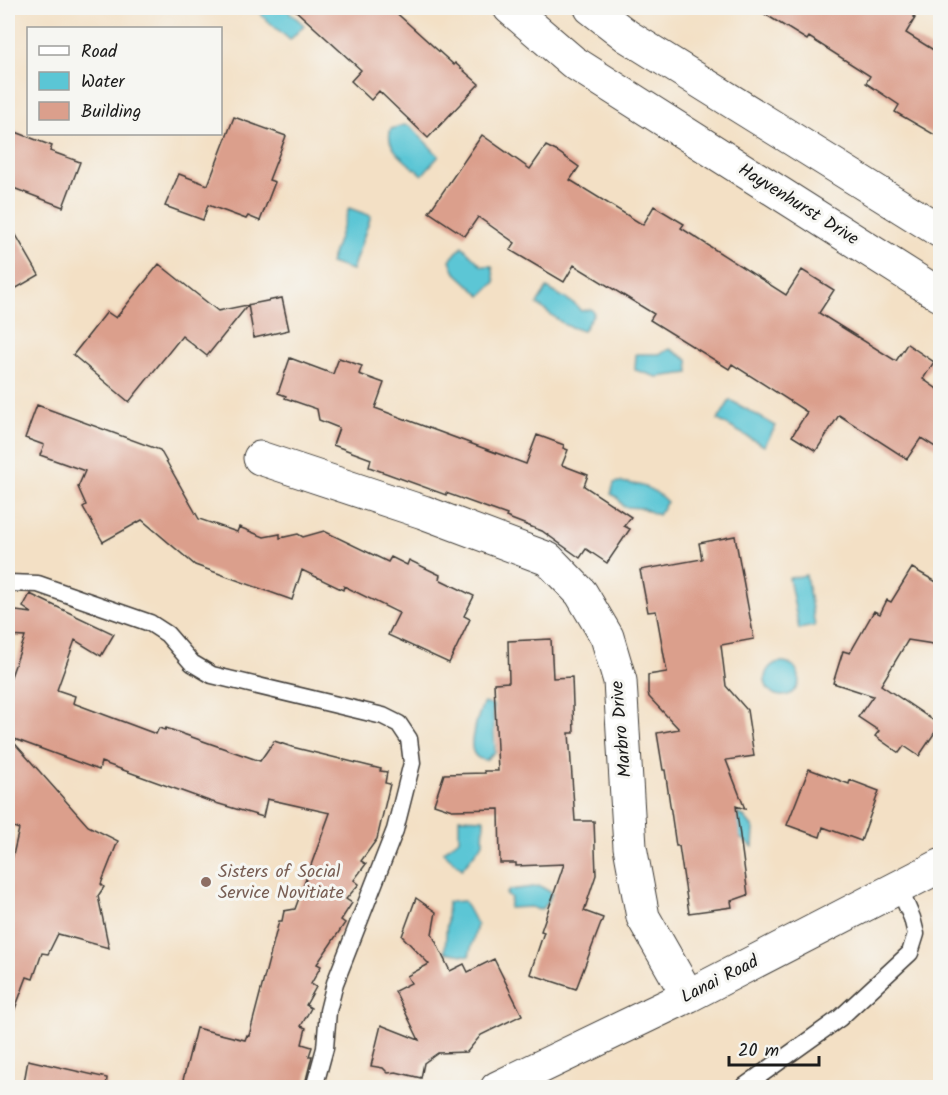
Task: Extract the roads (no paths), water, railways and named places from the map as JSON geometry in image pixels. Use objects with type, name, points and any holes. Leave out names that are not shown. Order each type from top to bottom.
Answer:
[{"type":"street","name":"Hayvenhurst Drive","points":[[510,8],[573,62],[940,295]]},
{"type":"street","points":[[591,8],[627,36],[940,231]]},
{"type":"street","points":[[655,115],[681,70]]},
{"type":"street","name":"Marbro Drive","points":[[260,458],[423,512],[549,559],[581,593],[607,637],[620,681],[630,847],[643,916],[688,996]]},
{"type":"street","name":"Lanai Road","points":[[497,1088],[688,996],[940,866]]},
{"type":"lane","points":[[8,583],[38,584],[150,623],[167,634],[192,663],[212,675],[382,716],[399,724],[409,739],[412,763],[395,830],[334,983],[328,1011],[325,1048],[314,1088]]},
{"type":"lane","points":[[742,1088],[840,1018],[910,953],[916,934],[899,888]]},
{"type":"water","points":[[260,8],[285,8],[304,25],[290,40],[262,16]]},
{"type":"water","points":[[403,125],[410,126],[439,156],[422,175],[399,155],[391,143],[391,129]]},
{"type":"water","points":[[349,208],[371,216],[352,270],[330,263]]},
{"type":"water","points":[[462,246],[482,266],[492,266],[495,282],[481,296],[454,271],[450,260]]},
{"type":"water","points":[[547,288],[575,304],[581,311],[591,309],[594,313],[583,331],[565,325],[537,304]]},
{"type":"water","points":[[670,349],[688,360],[689,373],[657,377],[635,370],[636,354],[659,354]]},
{"type":"water","points":[[730,400],[776,426],[764,446],[718,420]]},
{"type":"water","points":[[614,483],[645,487],[667,502],[658,515],[642,508],[624,507],[617,497],[611,494]]},
{"type":"water","points":[[806,575],[815,626],[799,629],[789,578]]},
{"type":"water","points":[[782,662],[794,667],[799,679],[794,691],[782,696],[770,691],[765,679],[770,667]]},
{"type":"water","points":[[483,703],[493,705],[495,752],[486,760],[478,758],[473,752],[472,745],[472,737]]},
{"type":"water","points":[[733,812],[743,816],[754,829],[753,847],[737,836]]},
{"type":"water","points":[[459,818],[484,819],[483,843],[462,869],[443,852],[459,839]]},
{"type":"water","points":[[540,886],[552,893],[542,909],[509,908],[511,898],[506,894],[510,890]]},
{"type":"water","points":[[464,901],[477,925],[469,956],[445,952],[448,902]]},
{"type":"place","name":"Sisters of Social Service Novitiate","points":[[206,882]]}]
